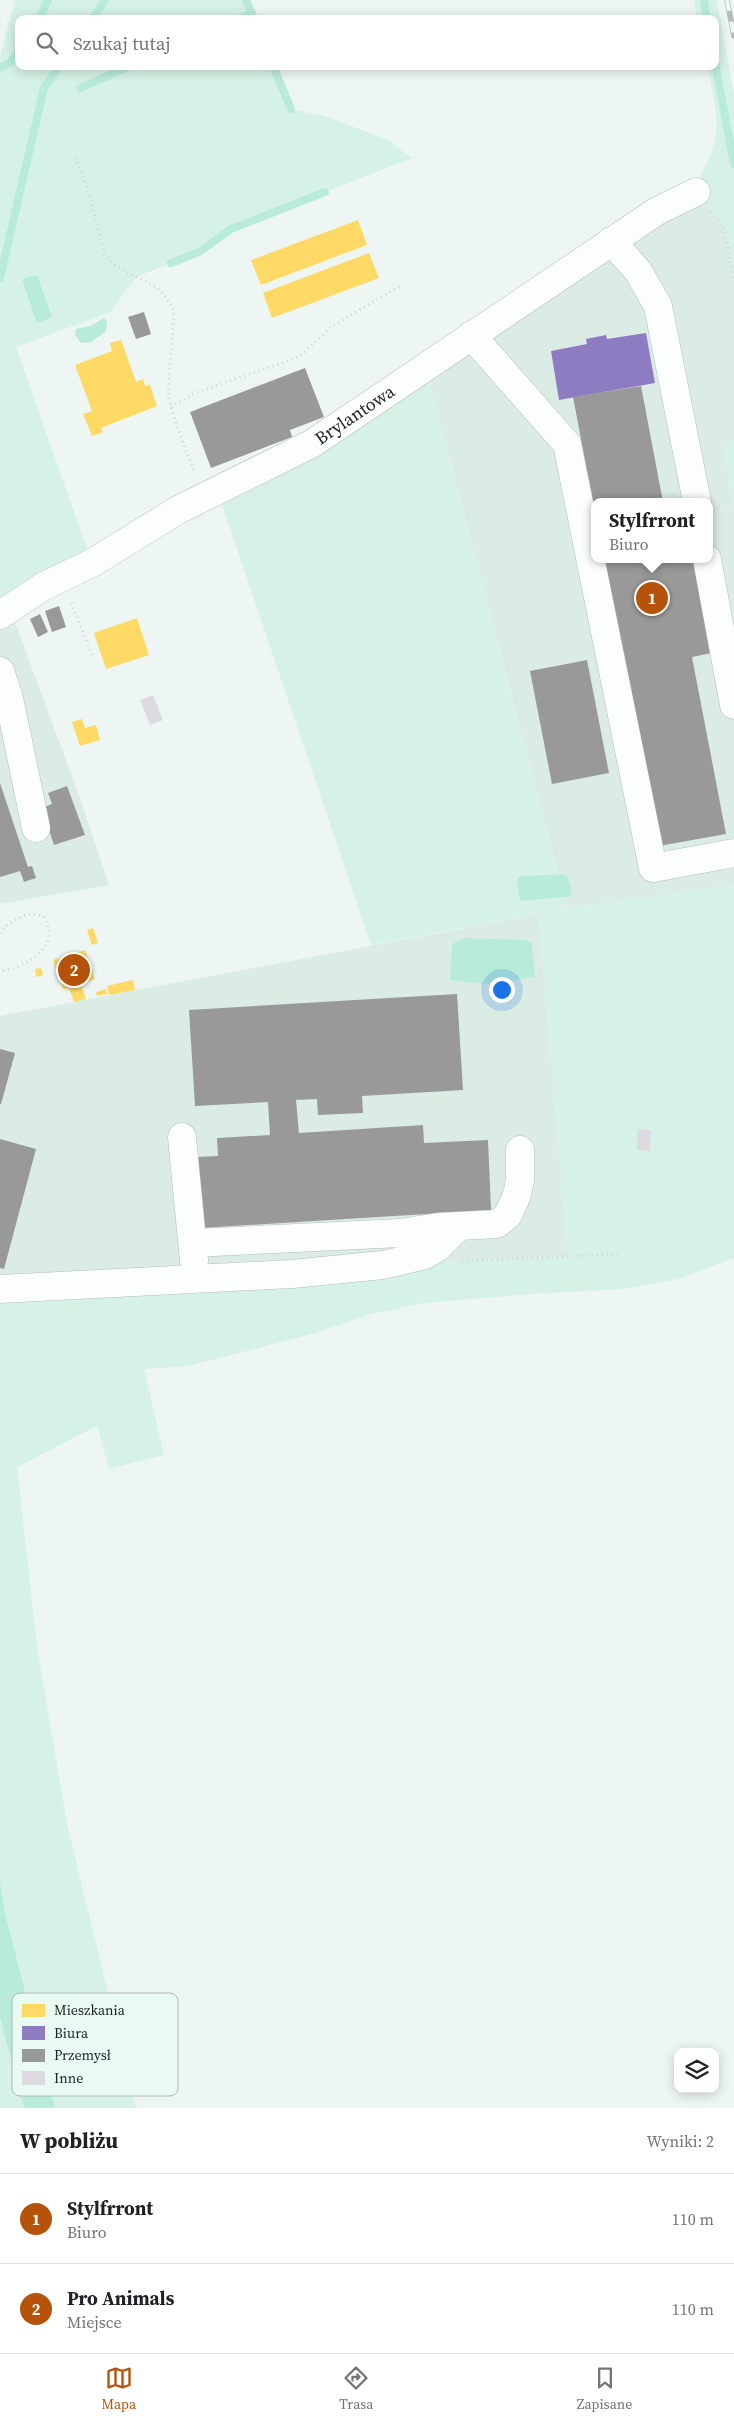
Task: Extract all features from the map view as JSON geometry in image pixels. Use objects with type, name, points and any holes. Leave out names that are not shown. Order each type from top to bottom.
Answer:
[{"type":"street","name":"Brylantowa","points":[[0,616],[44,586],[92,563],[153,524],[203,496],[313,443],[611,241],[657,211],[696,192]]},
{"type":"street","points":[[611,241],[649,286],[658,306],[696,498]]},
{"type":"street","points":[[471,335],[568,444],[591,559]]},
{"type":"street","points":[[592,563],[653,868],[734,853]]},
{"type":"street","points":[[708,563],[734,705]]},
{"type":"street","points":[[0,671],[9,698],[36,828]]},
{"type":"street","points":[[182,1137],[196,1280]]},
{"type":"street","points":[[193,1243],[400,1233],[497,1224],[508,1215],[517,1195],[520,1180],[520,1150]]},
{"type":"street","points":[[0,1289],[196,1280],[353,1268],[406,1260],[438,1248],[460,1226]]},
{"type":"path","points":[[75,158],[89,193],[104,253],[110,261],[120,268],[153,284],[170,302],[174,312],[168,394],[203,496]]},
{"type":"path","points":[[696,192],[724,229],[734,281]]},
{"type":"path","points":[[171,407],[195,393],[299,357],[331,327],[400,286]]},
{"type":"path","points":[[59,579],[92,656]]},
{"type":"path","points":[[0,933],[14,921],[33,914],[44,917],[50,928],[50,935],[45,948],[16,968],[0,971]]},
{"type":"path","points":[[452,1261],[618,1254]]},
{"type":"shaded area","points":[[15,0],[246,0],[252,15],[15,15],[15,70],[275,70],[291,109],[325,116],[388,140],[412,158],[231,229],[199,252],[136,277],[110,312],[16,347],[92,563],[0,615],[0,56]]},
{"type":"shaded area","points":[[694,0],[717,0],[734,95],[734,281],[724,229],[696,192],[699,180],[713,148],[717,128],[708,70],[719,70],[719,15],[696,15]]},
{"type":"shaded area","points":[[696,192],[724,229],[734,281],[734,441],[723,443],[734,511],[734,884],[566,909],[564,898],[570,897],[563,874],[558,874],[425,366]]},
{"type":"shaded area","points":[[37,275],[52,317],[37,323],[22,279]]},
{"type":"shaded area","points":[[104,318],[107,321],[106,331],[91,342],[81,343],[75,335],[76,329],[90,326]]},
{"type":"shaded area","points":[[425,366],[558,874],[521,876],[520,901],[564,898],[566,909],[734,884],[734,1258],[678,1279],[625,1289],[530,1294],[423,1303],[371,1314],[313,1334],[188,1366],[144,1369],[164,1455],[109,1469],[97,1426],[17,1467],[37,1647],[67,1824],[108,1993],[26,1993],[5,1913],[0,1881],[0,1289],[406,1260],[443,1262],[568,1256],[539,914],[371,945],[217,490]]},
{"type":"shaded area","points":[[734,441],[734,511],[723,443]]},
{"type":"shaded area","points":[[10,609],[79,795],[109,885],[0,904],[0,615]]},
{"type":"shaded area","points":[[563,874],[568,877],[572,891],[570,897],[520,901],[517,880],[521,876]]},
{"type":"shaded area","points":[[539,914],[568,1256],[443,1262],[406,1260],[0,1289],[0,1016]]},
{"type":"shaded area","points":[[465,938],[527,940],[532,944],[535,977],[484,984],[450,980],[452,944]]},
{"type":"shaded area","points":[[0,1881],[5,1913],[26,1993],[12,1993],[12,2063],[0,2018]]},
{"type":"shaded area","points":[[0,2018],[12,2063],[12,2096],[21,2096],[24,2108],[0,2108]]},
{"type":"shaded area","points":[[21,2096],[52,2096],[55,2108],[24,2108]]},
{"type":"shaded area","points":[[52,2096],[133,2096],[136,2108],[55,2108]]},
{"type":"building: Mieszkania","points":[[358,220],[367,245],[261,285],[251,260]]},
{"type":"building: Mieszkania","points":[[369,253],[379,278],[272,318],[263,293]]},
{"type":"building: Mieszkania","points":[[121,340],[136,382],[143,379],[145,386],[150,385],[157,406],[101,428],[103,432],[92,436],[83,414],[92,411],[75,365],[112,351],[110,343]]},
{"type":"building: Mieszkania","points":[[137,618],[149,655],[106,669],[94,633]]},
{"type":"building: Mieszkania","points":[[82,719],[85,728],[96,725],[100,740],[80,746],[72,722]]},
{"type":"building: Mieszkania","points":[[93,928],[98,943],[92,945],[87,930]]},
{"type":"building: Mieszkania","points":[[85,950],[95,979],[81,984],[86,999],[74,1002],[69,988],[63,989],[53,960]]},
{"type":"building: Mieszkania","points":[[41,968],[43,975],[36,977],[35,969]]},
{"type":"building: Mieszkania","points":[[133,980],[135,990],[109,995],[107,986]]},
{"type":"building: Mieszkania","points":[[106,989],[107,994],[97,996],[96,992]]},
{"type":"building: Biura","points":[[646,333],[655,383],[559,400],[551,351],[587,344],[586,339],[606,335],[607,339]]},
{"type":"building: Przemysł","points":[[144,312],[151,334],[136,339],[128,317]]},
{"type":"building: Przemysł","points":[[305,368],[324,417],[290,430],[292,437],[211,468],[190,412]]},
{"type":"building: Przemysł","points":[[641,386],[662,498],[592,498],[573,397]]},
{"type":"building: Przemysł","points":[[605,563],[699,563],[716,652],[692,657],[726,834],[659,846]]},
{"type":"building: Przemysł","points":[[59,606],[66,627],[52,632],[45,611]]},
{"type":"building: Przemysł","points":[[40,614],[48,632],[38,637],[30,619]]},
{"type":"building: Przemysł","points":[[587,660],[609,773],[552,784],[530,671]]},
{"type":"building: Przemysł","points":[[0,783],[28,867],[32,866],[36,878],[24,882],[20,871],[0,877]]},
{"type":"building: Przemysł","points":[[67,786],[85,835],[54,845],[42,808],[52,804],[48,793]]},
{"type":"building: Przemysł","points":[[457,994],[463,1090],[362,1096],[363,1113],[318,1115],[317,1099],[296,1100],[299,1133],[423,1125],[424,1143],[488,1140],[491,1210],[201,1228],[197,1157],[218,1156],[217,1138],[270,1135],[268,1102],[195,1106],[189,1010]]},
{"type":"building: Przemysł","points":[[0,1049],[15,1053],[1,1104],[0,1104]]},
{"type":"building: Przemysł","points":[[0,1139],[36,1149],[4,1269],[0,1268]]},
{"type":"building: Inne","points":[[153,695],[163,720],[150,725],[140,700]]},
{"type":"building: Inne","points":[[637,1129],[651,1130],[650,1151],[637,1150]]},
{"type":"waterway","points":[[41,15],[48,0]]},
{"type":"waterway","points":[[95,15],[105,0]]},
{"type":"waterway","points":[[246,0],[252,15]]},
{"type":"waterway","points":[[704,0],[706,15]]},
{"type":"waterway","points":[[248,15],[252,13]]},
{"type":"waterway","points":[[0,68],[9,63],[15,56]]},
{"type":"waterway","points":[[0,278],[44,88],[56,70]]},
{"type":"waterway","points":[[80,88],[121,70]]},
{"type":"waterway","points":[[275,70],[291,109]]},
{"type":"waterway","points":[[716,70],[734,164]]},
{"type":"waterway","points":[[171,263],[199,252],[231,229],[325,192]]},
{"type":"railway","points":[[727,0],[734,36]]},
{"type":"place","name":"Stylfrront","points":[[652,598]]},
{"type":"place","name":"Pro Animals","points":[[74,970]]}]
